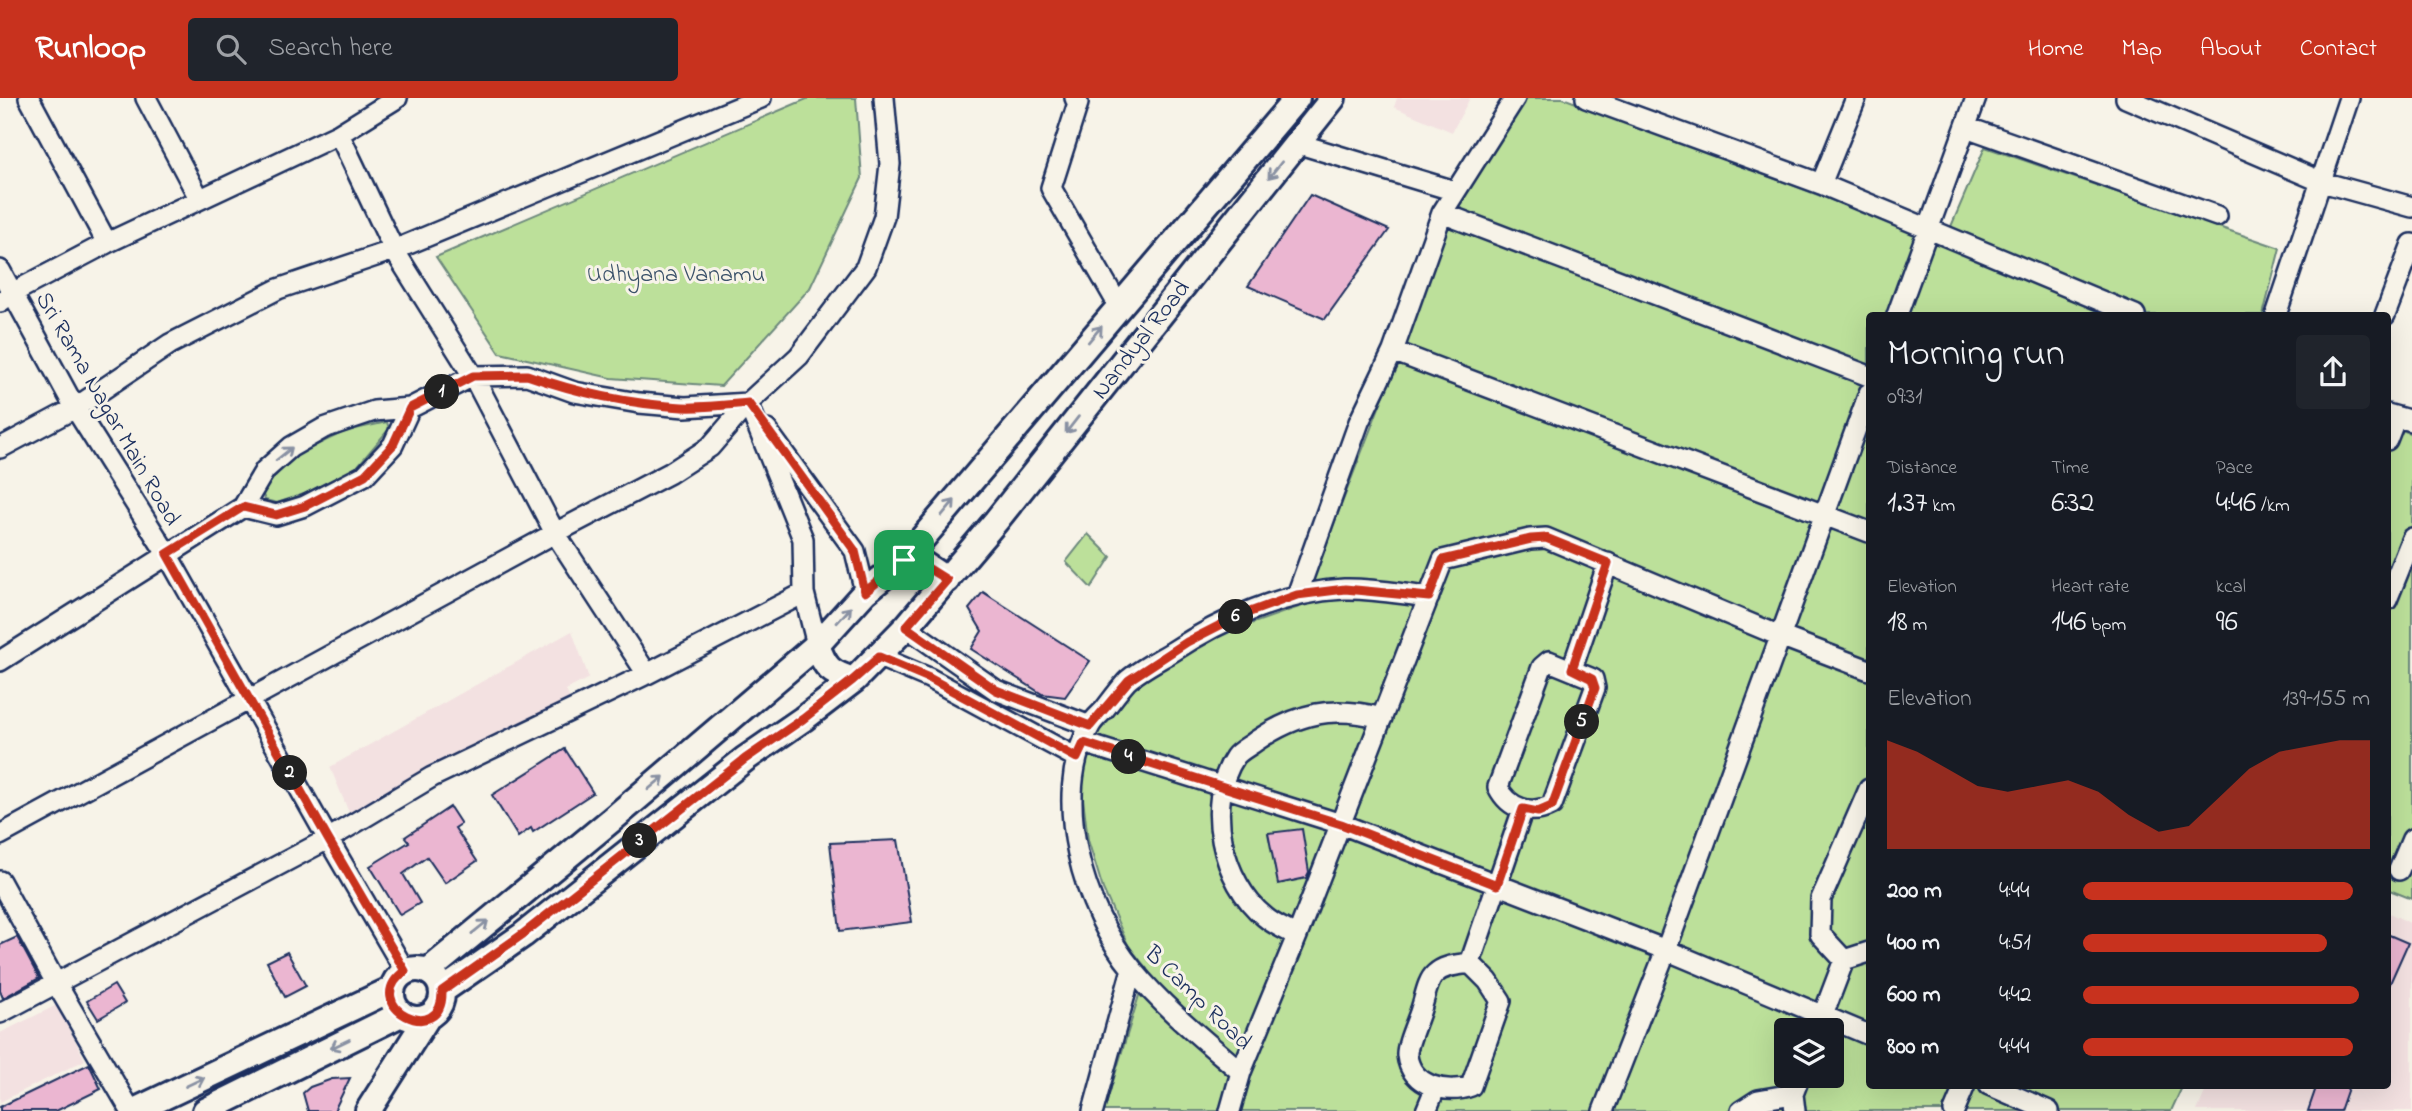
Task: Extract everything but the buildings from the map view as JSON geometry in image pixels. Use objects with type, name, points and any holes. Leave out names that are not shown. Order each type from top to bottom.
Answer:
[{"type":"main road","name":"Nandyal Road","points":[[132,1111],[408,977],[615,817],[817,645],[865,592],[904,560],[1297,98]]},
{"type":"main road","name":"Nandyal Road","points":[[442,991],[523,934],[745,759],[803,719],[879,657],[947,580],[1333,98]]},
{"type":"main road","points":[[904,560],[923,565],[947,580]]},
{"type":"main road","points":[[817,645],[824,665],[839,676],[853,680]]},
{"type":"main road","points":[[368,1111],[427,1018],[438,1009],[442,991],[438,979],[408,977],[393,1003],[401,1014],[414,1020],[427,1018]]},
{"type":"main road","points":[[205,1111],[401,1014]]},
{"type":"street","points":[[29,98],[107,243]]},
{"type":"street","points":[[148,98],[199,198]]},
{"type":"street","points":[[7,297],[107,243],[339,134],[397,98]]},
{"type":"street","points":[[0,448],[75,408],[170,344],[278,289],[394,250],[761,98]]},
{"type":"street","points":[[0,835],[670,473],[710,447],[748,403],[799,356],[866,267],[884,217],[890,164],[884,98]]},
{"type":"street","points":[[1075,98],[1078,103],[1051,188],[1119,306]]},
{"type":"street","points":[[1297,595],[1359,422],[1393,351],[1442,213],[1515,98]]},
{"type":"street","points":[[1586,98],[1821,184],[2128,312]]},
{"type":"street","points":[[1821,184],[1856,98]]},
{"type":"street","points":[[1898,312],[1976,98]]},
{"type":"street","points":[[2126,98],[2322,182],[2412,207]]},
{"type":"street","points":[[2277,312],[2349,98]]},
{"type":"street","points":[[1966,128],[2217,216]]},
{"type":"street","points":[[339,134],[394,250],[473,376],[555,533],[647,674]]},
{"type":"street","points":[[1296,143],[1455,191]]},
{"type":"street","points":[[1442,213],[1866,375]]},
{"type":"street","points":[[2386,312],[2412,244]]},
{"type":"street","name":"Sri Rama Nagar Main Road","points":[[0,270],[7,297],[167,554],[408,977]]},
{"type":"street","points":[[1393,351],[1866,532]]},
{"type":"street","points":[[0,661],[243,507],[265,470],[291,447],[324,428],[374,411],[410,408],[473,376],[527,375],[574,392],[639,403],[685,407],[748,403]]},
{"type":"street","points":[[1603,1111],[1666,950],[1866,401]]},
{"type":"street","points":[[748,403],[855,551],[865,592]]},
{"type":"street","points":[[748,403],[803,540],[804,593],[817,645]]},
{"type":"street","points":[[243,507],[276,515],[305,506],[365,475],[393,445],[410,408]]},
{"type":"street","points":[[1230,1111],[1241,1072],[1297,936],[1443,560],[1531,539],[1546,538],[1780,636],[1866,669]]},
{"type":"street","points":[[2391,590],[2412,538]]},
{"type":"street","points":[[1572,669],[1608,563]]},
{"type":"street","points":[[1084,742],[1129,680],[1187,642],[1236,617],[1297,595],[1345,589],[1429,597]]},
{"type":"street","points":[[0,1013],[328,839],[432,777],[647,674],[804,593]]},
{"type":"street","points":[[906,627],[996,690],[1084,742]]},
{"type":"street","points":[[879,657],[1084,742],[1341,824],[1666,950],[1809,1018]]},
{"type":"street","points":[[1549,661],[1592,679],[1595,688],[1552,806],[1538,812],[1523,809],[1504,799],[1498,787],[1542,667],[1549,661]]},
{"type":"street","points":[[1297,936],[1264,917],[1238,887],[1223,846],[1218,799],[1222,786],[1236,755],[1267,734],[1310,713],[1358,712],[1382,718]]},
{"type":"street","name":"B Camp Road","points":[[1084,742],[1072,793],[1074,839],[1086,884],[1102,920],[1132,969],[1169,1007],[1241,1072]]},
{"type":"street","points":[[1844,960],[1820,934],[1821,899],[1866,796]]},
{"type":"street","points":[[1470,962],[1523,809]]},
{"type":"street","points":[[2399,870],[2412,839]]},
{"type":"street","points":[[0,881],[56,983],[132,1111]]},
{"type":"street","points":[[1844,960],[1866,953]]},
{"type":"street","points":[[1822,1018],[1844,960]]},
{"type":"street","points":[[1470,962],[1488,981],[1501,1001],[1471,1086],[1458,1091],[1435,1089],[1412,1068],[1407,1054],[1432,976],[1443,967],[1470,962]]},
{"type":"street","points":[[1093,1111],[1132,969]]},
{"type":"street","points":[[1844,1029],[1866,1034]]},
{"type":"street","points":[[1426,1111],[1435,1089]]},
{"type":"street","points":[[1954,1111],[1963,1089]]},
{"type":"street","points":[[1998,1089],[2049,1111]]},
{"type":"street","points":[[1741,1111],[1758,1100],[1796,1094]]},
{"type":"shaded area","points":[[1397,98],[1470,98],[1452,132],[1394,107]]},
{"type":"shaded area","points":[[572,631],[589,678],[566,690],[578,718],[355,827],[330,767]]},
{"type":"shaded area","points":[[2391,914],[2412,924],[2412,1111],[2197,1111],[2206,1089],[2391,1089]]},
{"type":"shaded area","points":[[57,1005],[85,1060],[0,1102],[0,1033]]},
{"type":"green space","name":"Udhyana Vanamu","points":[[809,98],[856,98],[862,178],[810,288],[721,386],[611,378],[500,353],[436,257]]},
{"type":"green space","points":[[1523,98],[1563,98],[1944,243],[1985,147],[2280,248],[2264,312],[1866,312],[1866,1089],[2181,1089],[2171,1111],[1104,1111],[1147,969],[1128,945],[1103,889],[1088,840],[1081,781],[1094,737],[1139,682],[1202,641],[1302,606],[1404,343],[1450,211]]},
{"type":"green space","points":[[387,422],[389,429],[356,468],[307,493],[277,503],[265,500],[262,492],[291,457],[346,431]]},
{"type":"green space","points":[[2391,426],[2412,434],[2412,899],[2391,891]]},
{"type":"green space","points":[[1088,534],[1111,557],[1091,588],[1066,562]]},
{"type":"route","points":[[527,375],[574,392],[639,403],[685,407],[748,403],[855,551],[865,592],[904,560],[923,565],[947,580],[906,627],[996,690],[1090,726],[1129,680],[1187,642],[1236,617],[1297,595],[1345,589],[1429,597],[1443,560],[1531,539],[1546,538],[1608,563],[1572,669],[1592,679],[1595,688],[1552,806],[1538,812],[1523,809],[1497,885],[1341,824],[1084,743],[1077,758],[929,678],[879,657],[803,719],[745,759],[523,934],[442,991],[441,1004],[433,1014],[421,1020],[414,1020],[401,1014],[393,1003],[392,989],[405,971],[167,554],[243,507],[276,515],[305,506],[365,475],[393,445],[410,408],[473,376],[527,375]]}]
